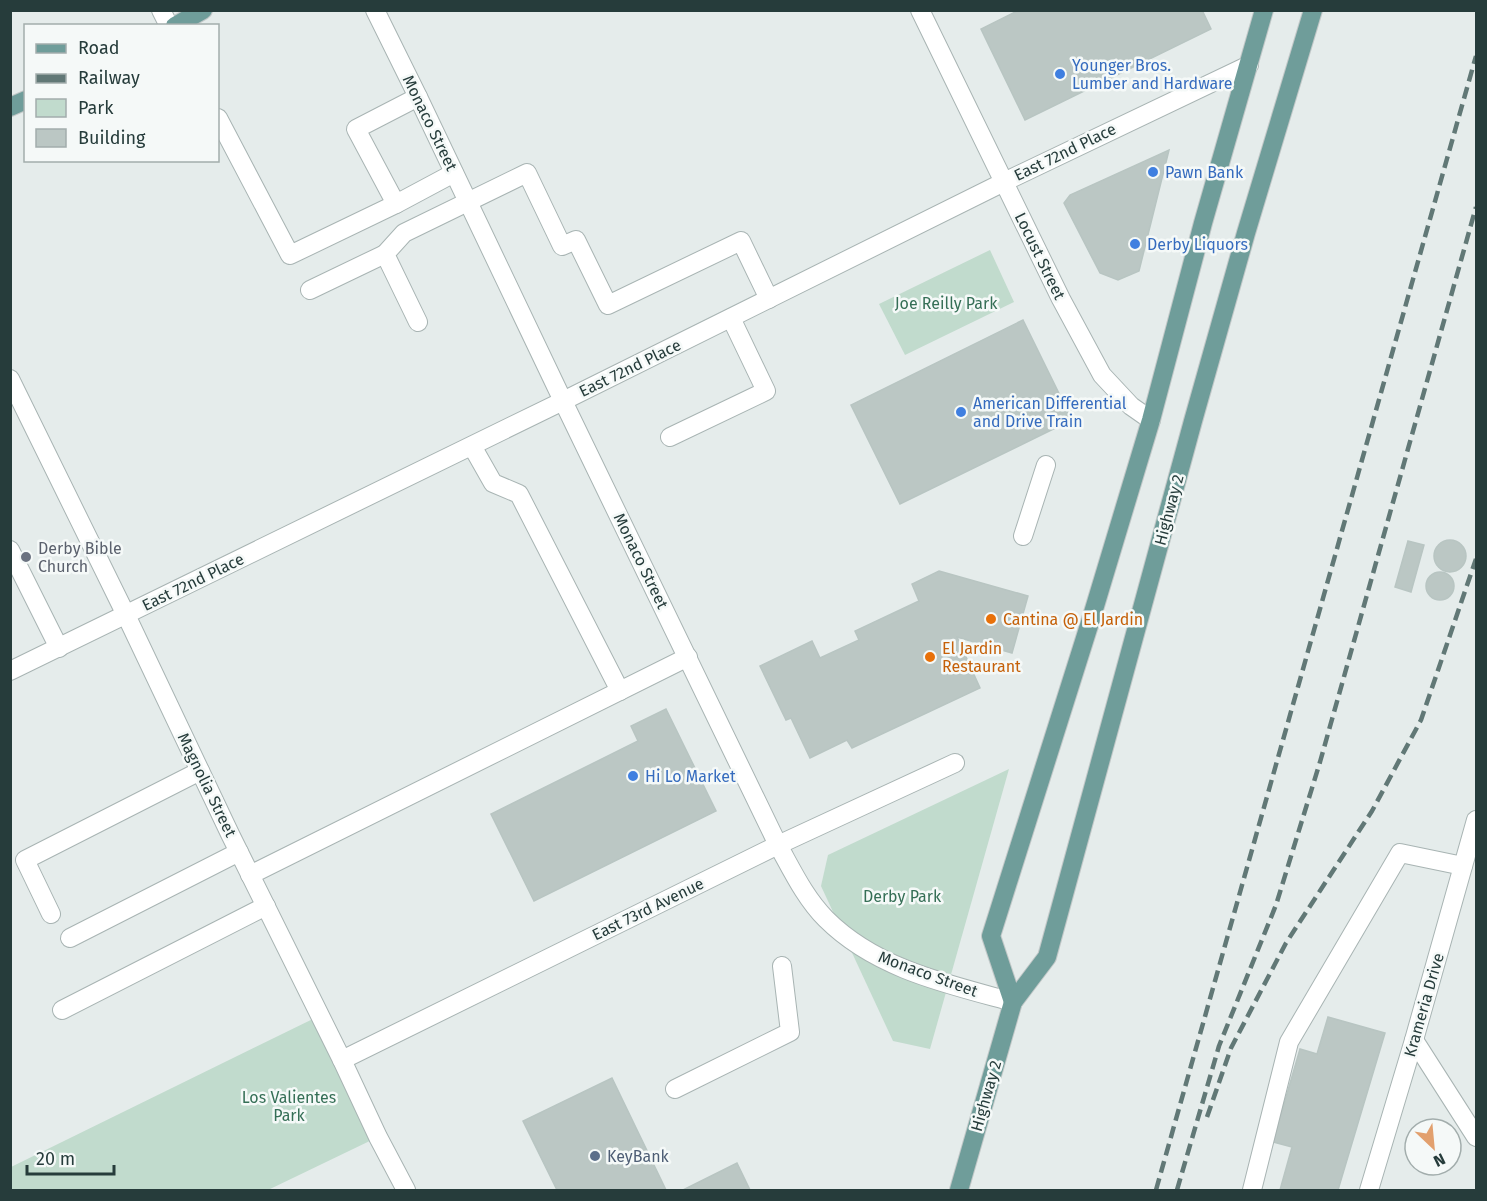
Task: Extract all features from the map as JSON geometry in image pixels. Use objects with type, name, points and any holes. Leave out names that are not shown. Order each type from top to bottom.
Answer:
[{"type":"main road","points":[[178,24],[203,10]]},
{"type":"main road","points":[[1013,1002],[991,936],[1151,420],[1203,223],[1264,10]]},
{"type":"main road","name":"Highway 2","points":[[959,1191],[1013,1002],[1047,957],[1239,255],[1313,10]]},
{"type":"main road","points":[[10,107],[24,100]]},
{"type":"street","points":[[161,10],[168,24]]},
{"type":"street","name":"Monaco Street","points":[[375,10],[778,845],[799,883],[826,919],[872,954],[939,981],[1013,1002]]},
{"type":"street","name":"Locust Street","points":[[920,10],[1061,299],[1102,375],[1131,406],[1151,420]]},
{"type":"street","name":"East 72nd Place","points":[[10,671],[472,446],[1004,182],[1249,64]]},
{"type":"street","points":[[396,204],[356,129],[418,97]]},
{"type":"street","points":[[219,120],[290,255],[454,173]]},
{"type":"street","points":[[310,290],[385,254],[404,233],[527,173],[562,246],[576,240],[608,305],[741,241],[769,299]]},
{"type":"street","points":[[385,254],[417,322]]},
{"type":"street","points":[[670,437],[766,391],[731,318]]},
{"type":"street","name":"Magnolia Street","points":[[10,379],[18,411],[126,615],[250,875],[406,1191]]},
{"type":"street","points":[[472,446],[493,483],[519,494],[620,691]]},
{"type":"street","points":[[1023,536],[1046,465]]},
{"type":"street","points":[[10,550],[59,648]]},
{"type":"street","points":[[250,875],[687,657]]},
{"type":"street","name":"East 73rd Avenue","points":[[342,1060],[778,845],[955,763]]},
{"type":"street","points":[[51,914],[25,861],[200,771]]},
{"type":"street","name":"Krameria Drive","points":[[1369,1191],[1476,820]]},
{"type":"street","points":[[70,938],[239,852]]},
{"type":"street","points":[[1252,1191],[1290,1042],[1400,853],[1463,866]]},
{"type":"street","points":[[62,1010],[266,906]]},
{"type":"street","points":[[675,1089],[790,1032],[782,966]]},
{"type":"street","points":[[1414,1040],[1476,1137]]},
{"type":"green space","name":"Joe Reilly Park","points":[[990,250],[1014,302],[905,355],[879,304]]},
{"type":"green space","name":"Derby Park","points":[[1009,769],[930,1049],[893,1041],[821,886],[828,855]]},
{"type":"green space","name":"Los Valientes Park","points":[[321,1015],[378,1137],[268,1190],[11,1190],[11,1167]]},
{"type":"building","name":"Younger Bros. Lumber and Hardware","points":[[1019,10],[1202,10],[1211,29],[1025,120],[981,29]]},
{"type":"building","points":[[1169,150],[1139,271],[1118,280],[1100,273],[1064,203],[1070,195]]},
{"type":"building","name":"American Differential and Drive Train","points":[[1023,320],[1072,420],[900,504],[851,405]]},
{"type":"building","points":[[1450,540],[1461,545],[1466,556],[1461,567],[1450,572],[1439,567],[1434,556],[1439,545]]},
{"type":"building","points":[[1408,541],[1424,545],[1411,592],[1395,587]]},
{"type":"building","points":[[939,571],[1028,596],[1012,653],[957,637],[980,688],[852,748],[847,740],[810,758],[791,718],[786,720],[760,666],[812,641],[820,658],[859,640],[855,631],[919,601],[912,584]]},
{"type":"building","points":[[1440,572],[1450,576],[1454,586],[1450,596],[1440,600],[1430,596],[1426,586],[1430,576]]},
{"type":"building","name":"Hi Lo Market","points":[[666,709],[716,811],[534,901],[491,814],[638,741],[631,726]]},
{"type":"building","points":[[1328,1017],[1385,1033],[1338,1190],[1280,1190],[1292,1147],[1273,1142],[1300,1049],[1317,1054]]},
{"type":"building","name":"KeyBank","points":[[612,1078],[666,1190],[557,1190],[523,1121]]},
{"type":"building","points":[[737,1163],[750,1190],[683,1190]]},
{"type":"railway","points":[[1156,1190],[1476,56]]},
{"type":"railway","points":[[1177,1190],[1219,1046],[1276,905],[1320,762],[1476,207]]},
{"type":"railway","points":[[1207,1117],[1231,1048],[1286,943],[1372,811],[1421,720],[1476,559]]},
{"type":"place","name":"Younger Bros. Lumber and Hardware","points":[[1060,74]]},
{"type":"place","name":"Pawn Bank","points":[[1153,172]]},
{"type":"place","name":"Derby Liquors","points":[[1135,244]]},
{"type":"place","name":"American Differential and Drive Train","points":[[961,412]]},
{"type":"place","name":"Derby Bible Church","points":[[26,557]]},
{"type":"place","name":"Cantina @ El Jardin","points":[[991,619]]},
{"type":"place","name":"El Jardin Restaurant","points":[[930,657]]},
{"type":"place","name":"Hi Lo Market","points":[[633,776]]},
{"type":"place","name":"KeyBank","points":[[595,1156]]}]
